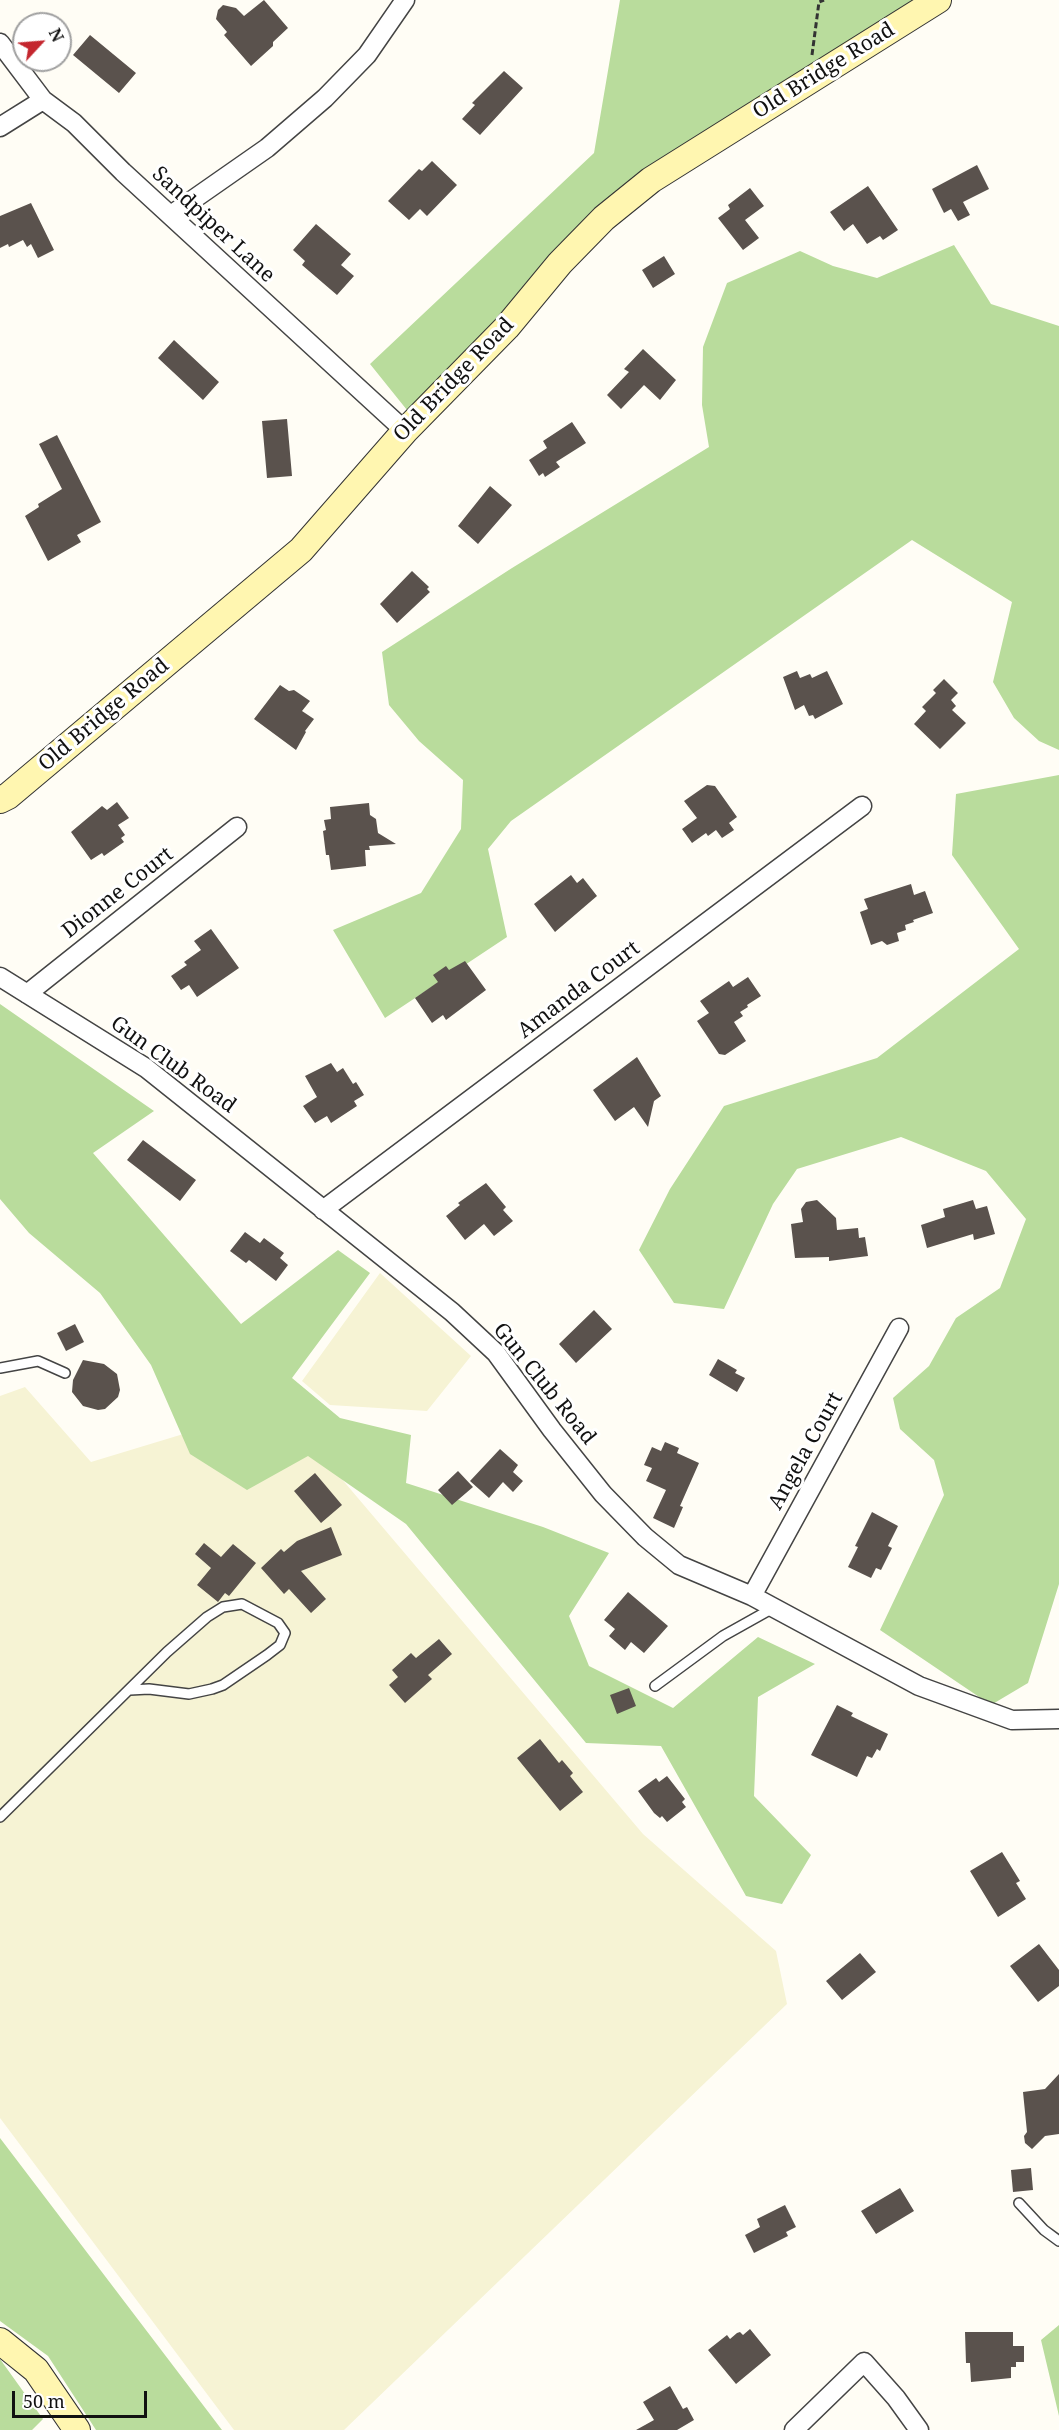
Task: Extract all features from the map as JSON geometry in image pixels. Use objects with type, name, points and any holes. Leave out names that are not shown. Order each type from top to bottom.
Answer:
[{"type":"street","points":[[171,215],[267,148],[325,98],[367,55],[405,0]]},
{"type":"street","name":"Old Bridge Road","points":[[0,800],[301,550],[405,431],[507,327],[560,263],[604,218],[651,180],[938,0]]},
{"type":"street","name":"Sandpiper Lane","points":[[0,43],[43,100],[74,123],[123,172],[405,431]]},
{"type":"street","points":[[0,127],[43,100]]},
{"type":"street","name":"Amanda Court","points":[[323,1210],[862,806]]},
{"type":"street","name":"Dionne Court","points":[[27,994],[237,827]]},
{"type":"street","name":"Gun Club Road","points":[[0,977],[146,1068],[452,1312],[496,1353],[559,1439],[603,1494],[645,1537],[679,1565],[752,1596],[919,1686],[1012,1720],[1059,1719]]},
{"type":"street","name":"Angela Court","points":[[752,1596],[899,1328]]},
{"type":"street","points":[[0,2341],[36,2370],[77,2430]]},
{"type":"street","points":[[794,2430],[864,2362],[896,2398],[919,2430]]},
{"type":"lane","points":[[0,1368],[38,1361],[65,1373]]},
{"type":"lane","points":[[0,1817],[130,1690],[191,1631],[207,1617],[223,1608],[242,1604],[251,1606],[278,1623],[285,1633],[284,1640],[274,1650],[212,1689],[189,1694],[149,1689],[130,1690]]},
{"type":"lane","points":[[655,1686],[723,1636],[773,1608]]},
{"type":"lane","points":[[1019,2203],[1059,2241]]},
{"type":"path","points":[[808,80],[819,2],[824,0]]},
{"type":"shaded area","points":[[380,1273],[471,1356],[427,1411],[330,1405],[302,1381]]},
{"type":"shaded area","points":[[25,1387],[91,1462],[279,1405],[643,1834],[776,1951],[787,2004],[344,2430],[234,2430],[0,2118],[0,1396]]},
{"type":"green space","points":[[620,0],[922,0],[605,203],[411,415],[370,364],[594,153]]},
{"type":"green space","points":[[954,245],[991,304],[1059,326],[1059,750],[1039,741],[1014,718],[993,682],[1012,602],[912,540],[511,821],[488,849],[507,937],[385,1018],[333,930],[421,893],[461,829],[463,780],[419,741],[389,705],[382,652],[512,568],[709,447],[702,405],[703,347],[727,283],[800,251],[833,266],[877,278]]},
{"type":"green space","points":[[1059,775],[1059,1584],[1028,1683],[991,1705],[880,1630],[944,1495],[934,1460],[900,1429],[893,1398],[929,1366],[956,1318],[1000,1288],[1026,1219],[986,1171],[901,1137],[797,1169],[773,1204],[724,1309],[674,1303],[639,1250],[670,1189],[724,1106],[877,1058],[1019,949],[952,855],[956,794]]},
{"type":"green space","points":[[0,1004],[154,1111],[93,1153],[241,1324],[338,1250],[370,1273],[292,1378],[340,1418],[411,1435],[406,1483],[543,1527],[609,1553],[569,1616],[589,1666],[673,1708],[758,1637],[815,1664],[758,1697],[754,1796],[811,1855],[782,1904],[746,1896],[661,1746],[586,1743],[406,1524],[308,1456],[247,1490],[190,1454],[151,1365],[100,1293],[29,1233],[0,1199]]},
{"type":"green space","points":[[0,2138],[222,2430],[96,2430],[48,2356],[0,2321]]},
{"type":"green space","points":[[1059,2325],[1059,2416],[1041,2340]]},
{"type":"green space","points":[[0,2359],[43,2419],[32,2430],[0,2430]]},
{"type":"building","points":[[264,0],[288,28],[273,42],[273,46],[251,66],[224,35],[227,32],[216,19],[218,10],[223,5],[236,8],[244,16]]},
{"type":"building","points":[[90,35],[136,73],[119,93],[73,55]]},
{"type":"building","points":[[504,71],[523,88],[480,135],[462,119],[475,105],[472,103]]},
{"type":"building","points":[[432,161],[457,185],[427,216],[420,209],[409,220],[388,201],[419,169],[422,171]]},
{"type":"building","points":[[977,165],[989,189],[963,202],[970,215],[958,221],[951,209],[944,213],[932,189]]},
{"type":"building","points":[[868,186],[898,230],[883,240],[880,236],[867,244],[853,224],[844,231],[830,212]]},
{"type":"building","points":[[750,188],[764,206],[745,220],[759,238],[743,250],[718,218],[730,209],[728,205]]},
{"type":"building","points":[[31,203],[54,250],[38,258],[31,244],[27,247],[23,240],[9,247],[8,244],[0,248],[0,216]]},
{"type":"building","points":[[316,224],[351,254],[341,265],[354,276],[337,295],[302,265],[305,261],[293,250]]},
{"type":"building","points":[[664,256],[675,274],[653,288],[642,270]]},
{"type":"building","points":[[174,340],[219,382],[203,400],[158,358]]},
{"type":"building","points":[[643,349],[676,380],[660,400],[644,385],[621,409],[607,395],[629,372],[624,369]]},
{"type":"building","points":[[287,419],[292,476],[267,478],[262,421]]},
{"type":"building","points":[[572,422],[586,443],[556,462],[560,467],[545,477],[543,473],[539,476],[529,460],[547,448],[543,441]]},
{"type":"building","points":[[57,435],[101,522],[77,535],[81,542],[48,561],[25,516],[39,507],[38,504],[62,489],[39,444]]},
{"type":"building","points":[[490,486],[512,505],[478,544],[458,526]]},
{"type":"building","points":[[412,571],[429,587],[427,589],[430,592],[397,623],[380,604]]},
{"type":"building","points":[[797,671],[800,678],[810,674],[812,678],[827,671],[843,704],[815,719],[813,715],[809,716],[804,705],[795,710],[783,677]]},
{"type":"building","points":[[944,679],[958,693],[951,700],[956,706],[952,710],[966,723],[940,749],[914,724],[926,711],[922,707],[936,693],[933,690]]},
{"type":"building","points":[[280,685],[289,691],[294,690],[310,701],[302,711],[314,719],[296,750],[254,719]]},
{"type":"building","points":[[707,785],[715,786],[737,817],[729,823],[734,830],[722,838],[716,830],[708,836],[706,833],[692,843],[682,829],[697,818],[684,801]]},
{"type":"building","points":[[117,802],[129,818],[118,825],[125,835],[121,838],[124,842],[104,856],[102,853],[91,860],[71,832],[102,806],[107,810]]},
{"type":"building","points":[[369,803],[370,815],[376,819],[378,833],[396,844],[369,846],[370,850],[365,850],[366,866],[331,870],[329,855],[326,855],[323,831],[326,830],[324,820],[331,819],[330,807]]},
{"type":"building","points":[[571,875],[577,883],[583,878],[597,896],[555,932],[534,904]]},
{"type":"building","points":[[911,884],[914,895],[925,891],[933,913],[905,925],[906,930],[897,933],[899,941],[887,945],[882,941],[871,945],[860,912],[868,909],[864,899]]},
{"type":"building","points":[[211,929],[239,968],[197,997],[189,985],[181,990],[171,976],[187,965],[184,962],[201,950],[194,941]]},
{"type":"building","points":[[465,961],[486,990],[446,1020],[443,1015],[432,1023],[415,998],[438,982],[433,975],[446,966],[449,970]]},
{"type":"building","points":[[748,977],[761,996],[747,1005],[748,1007],[740,1012],[743,1016],[734,1022],[746,1041],[725,1055],[719,1054],[697,1021],[709,1013],[700,1001],[729,981],[733,987]]},
{"type":"building","points":[[637,1057],[661,1096],[654,1101],[648,1127],[634,1107],[615,1121],[593,1090]]},
{"type":"building","points":[[331,1063],[337,1072],[343,1068],[353,1084],[356,1082],[364,1095],[354,1101],[357,1106],[331,1123],[327,1116],[315,1123],[303,1106],[317,1097],[305,1076]]},
{"type":"building","points":[[143,1140],[196,1180],[180,1201],[127,1160]]},
{"type":"building","points":[[486,1183],[506,1207],[503,1210],[513,1221],[494,1236],[484,1224],[465,1240],[446,1216],[460,1205],[458,1203]]},
{"type":"building","points":[[817,1200],[836,1218],[837,1230],[858,1228],[859,1238],[865,1237],[868,1256],[829,1261],[829,1257],[795,1258],[791,1224],[803,1222],[801,1209],[806,1202]]},
{"type":"building","points":[[973,1200],[976,1209],[987,1206],[995,1234],[974,1240],[973,1234],[927,1248],[921,1225],[945,1217],[943,1209]]},
{"type":"building","points":[[245,1232],[260,1243],[264,1238],[284,1253],[280,1258],[288,1265],[276,1281],[249,1260],[246,1263],[230,1251]]},
{"type":"building","points":[[594,1310],[612,1329],[576,1363],[559,1344]]},
{"type":"building","points":[[75,1324],[84,1342],[66,1351],[57,1333]]},
{"type":"building","points":[[718,1359],[737,1370],[735,1373],[745,1378],[737,1392],[709,1375]]},
{"type":"building","points":[[83,1360],[104,1364],[117,1374],[120,1390],[118,1397],[105,1409],[98,1410],[83,1406],[72,1392],[73,1380]]},
{"type":"building","points":[[665,1442],[679,1448],[677,1453],[699,1463],[680,1506],[683,1507],[674,1528],[653,1518],[666,1490],[646,1481],[652,1468],[644,1465],[652,1447],[661,1451]]},
{"type":"building","points":[[500,1449],[518,1465],[513,1472],[523,1481],[513,1492],[503,1482],[489,1498],[470,1481]]},
{"type":"building","points":[[458,1471],[473,1487],[452,1505],[438,1490]]},
{"type":"building","points":[[315,1473],[342,1505],[321,1523],[294,1491]]},
{"type":"building","points":[[872,1512],[898,1526],[888,1546],[892,1548],[881,1570],[876,1568],[871,1578],[848,1567],[858,1547],[855,1546]]},
{"type":"building","points":[[331,1527],[342,1555],[301,1571],[326,1599],[311,1613],[289,1589],[284,1594],[261,1568],[281,1549],[284,1552],[297,1541]]},
{"type":"building","points":[[204,1543],[221,1557],[233,1544],[256,1563],[229,1596],[225,1593],[218,1602],[197,1585],[211,1568],[195,1554]]},
{"type":"building","points":[[628,1592],[668,1626],[644,1653],[631,1642],[625,1650],[609,1636],[615,1629],[604,1620]]},
{"type":"building","points":[[439,1639],[452,1654],[428,1675],[432,1679],[405,1703],[389,1685],[398,1677],[392,1670],[411,1653],[416,1658]]},
{"type":"building","points":[[629,1688],[636,1706],[617,1714],[610,1695]]},
{"type":"building","points":[[837,1705],[853,1713],[851,1716],[888,1734],[880,1751],[877,1749],[872,1758],[867,1756],[857,1777],[811,1755]]},
{"type":"building","points":[[540,1739],[559,1763],[562,1760],[573,1773],[570,1776],[583,1792],[560,1811],[517,1758]]},
{"type":"building","points":[[667,1776],[685,1799],[682,1802],[686,1807],[667,1822],[662,1816],[660,1818],[654,1813],[638,1791],[656,1778],[659,1782]]},
{"type":"building","points":[[1002,1852],[1020,1881],[1016,1883],[1026,1899],[998,1917],[970,1871]]},
{"type":"building","points":[[1039,1944],[1059,1970],[1059,1986],[1038,2002],[1010,1966]]},
{"type":"building","points":[[860,1953],[876,1972],[842,2000],[826,1981]]},
{"type":"building","points":[[1059,2074],[1059,2134],[1045,2136],[1032,2149],[1025,2143],[1024,2136],[1027,2132],[1023,2092],[1045,2089]]},
{"type":"building","points":[[1031,2168],[1033,2190],[1013,2192],[1011,2170]]},
{"type":"building","points":[[900,2188],[914,2211],[876,2234],[861,2211]]},
{"type":"building","points":[[785,2205],[796,2227],[786,2232],[788,2236],[754,2253],[745,2235],[760,2227],[757,2219]]},
{"type":"building","points":[[750,2329],[771,2355],[736,2384],[708,2350],[727,2335],[730,2339],[740,2332],[743,2335]]},
{"type":"building","points":[[965,2332],[1013,2332],[1013,2346],[1024,2346],[1024,2362],[1016,2362],[1016,2367],[1011,2367],[1011,2378],[971,2382],[970,2363],[966,2363]]},
{"type":"building","points":[[670,2386],[683,2409],[687,2407],[694,2420],[677,2430],[636,2430],[654,2420],[643,2402]]}]
